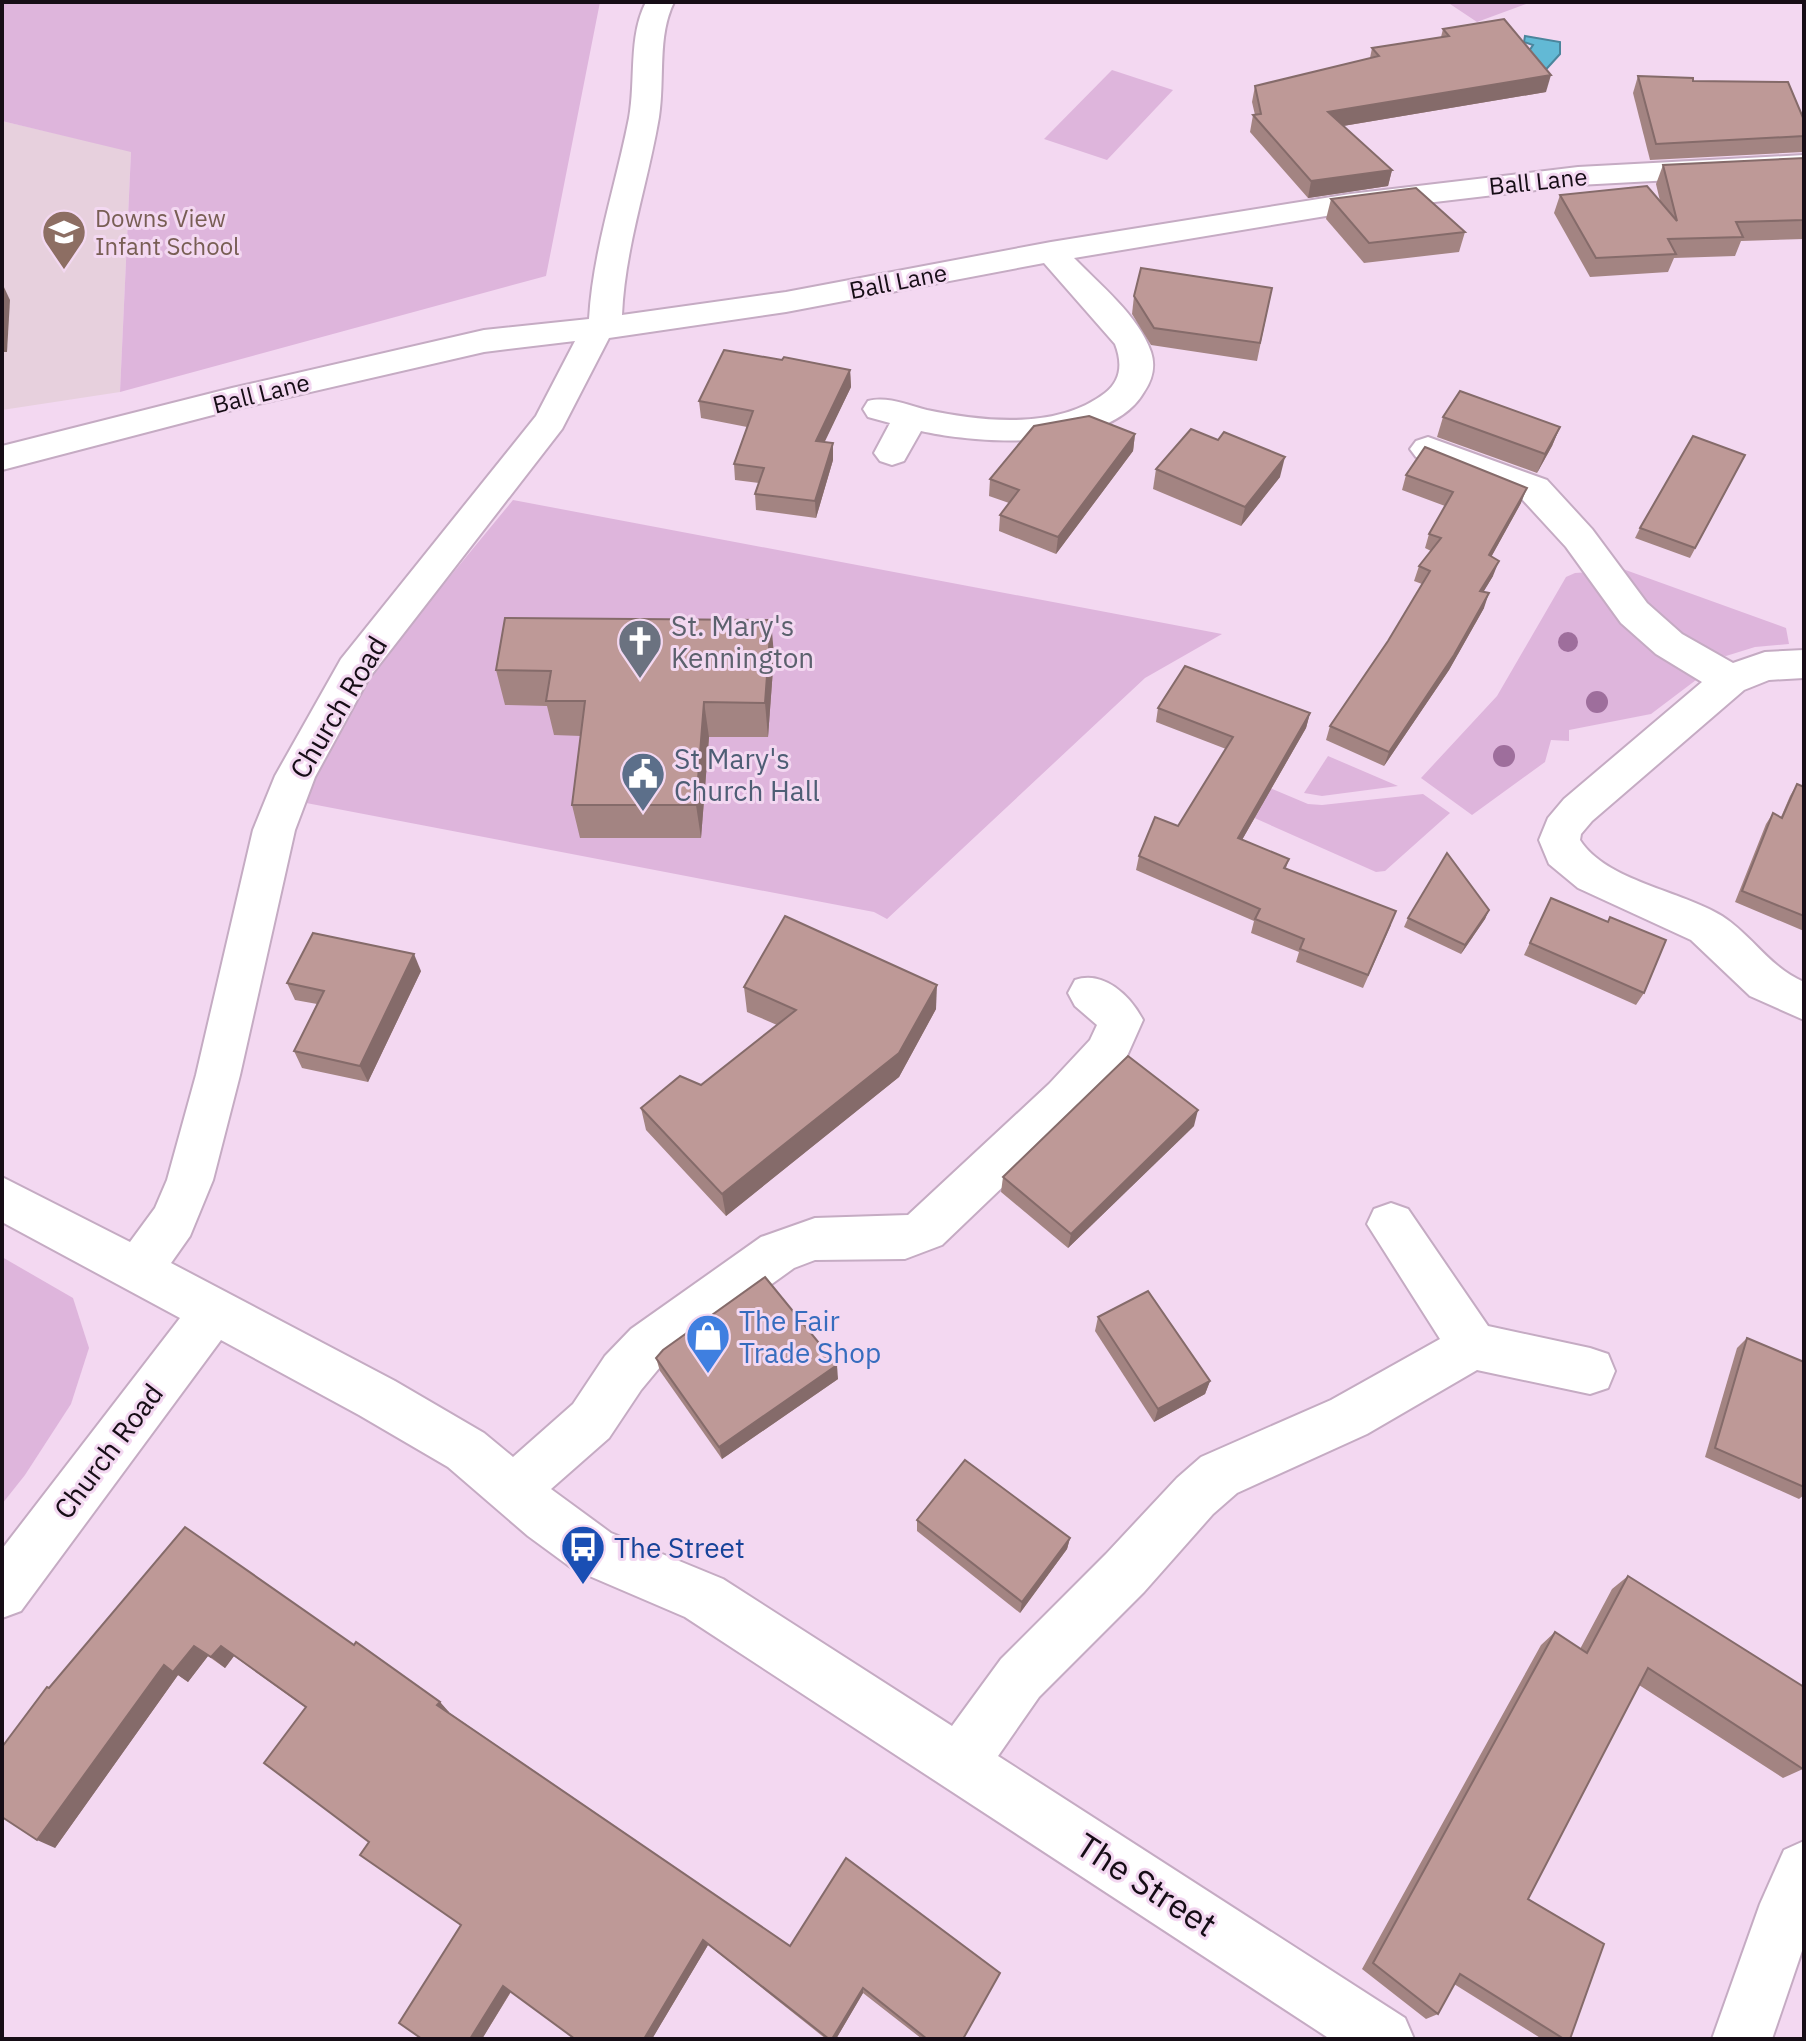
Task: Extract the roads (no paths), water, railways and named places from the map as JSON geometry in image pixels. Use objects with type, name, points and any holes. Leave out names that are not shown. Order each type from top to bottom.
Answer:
[{"type":"street","name":"Church Road","points":[[138,1270],[173,1221],[193,1170],[274,830],[295,776],[331,707],[362,659],[550,421],[599,328],[648,88],[653,13],[660,2]]},
{"type":"street","name":"Ball Lane","points":[[2,458],[456,346],[786,302],[1051,252],[1350,203],[1578,176],[1804,164]]},
{"type":"street","points":[[892,453],[895,413],[982,430],[1032,429],[1098,414],[1127,394],[1137,371],[1131,343],[1051,252]]},
{"type":"street","points":[[1428,449],[1534,489],[1579,538],[1634,613],[1669,644],[1730,680]]},
{"type":"street","points":[[1804,664],[1765,666],[1730,680],[1578,810],[1565,823],[1560,836],[1565,853],[1600,878],[1702,926],[1722,940],[1762,981],[1804,1002]]},
{"type":"street","points":[[515,1492],[541,1463],[591,1421],[623,1373],[648,1345],[778,1252],[815,1239],[905,1238],[925,1230],[1065,1098],[1107,1052],[1121,1020],[1090,993]]},
{"type":"street","name":"The Street","points":[[2,1198],[466,1450],[592,1551],[704,1598],[1384,2039]]},
{"type":"street","points":[[1391,1224],[1473,1346]]},
{"type":"street","name":"Church Road","points":[[2,1592],[214,1311]]},
{"type":"street","points":[[960,1762],[1020,1678],[1125,1573],[1195,1496],[1219,1475],[1349,1417],[1473,1346],[1590,1371]]},
{"type":"street","points":[[1742,2039],[1804,1870]]},
{"type":"water","points":[[1525,36],[1560,42],[1560,54],[1540,76],[1518,68],[1533,45],[1524,42]]},
{"type":"place","name":"Downs View Infant School","points":[[64,271]]},
{"type":"place","name":"St. Mary's Kennington","points":[[640,680]]},
{"type":"place","name":"St Mary's Church Hall","points":[[643,813]]},
{"type":"place","name":"The Fair Trade Shop","points":[[708,1375]]},
{"type":"place","name":"The Street","points":[[583,1586]]}]
